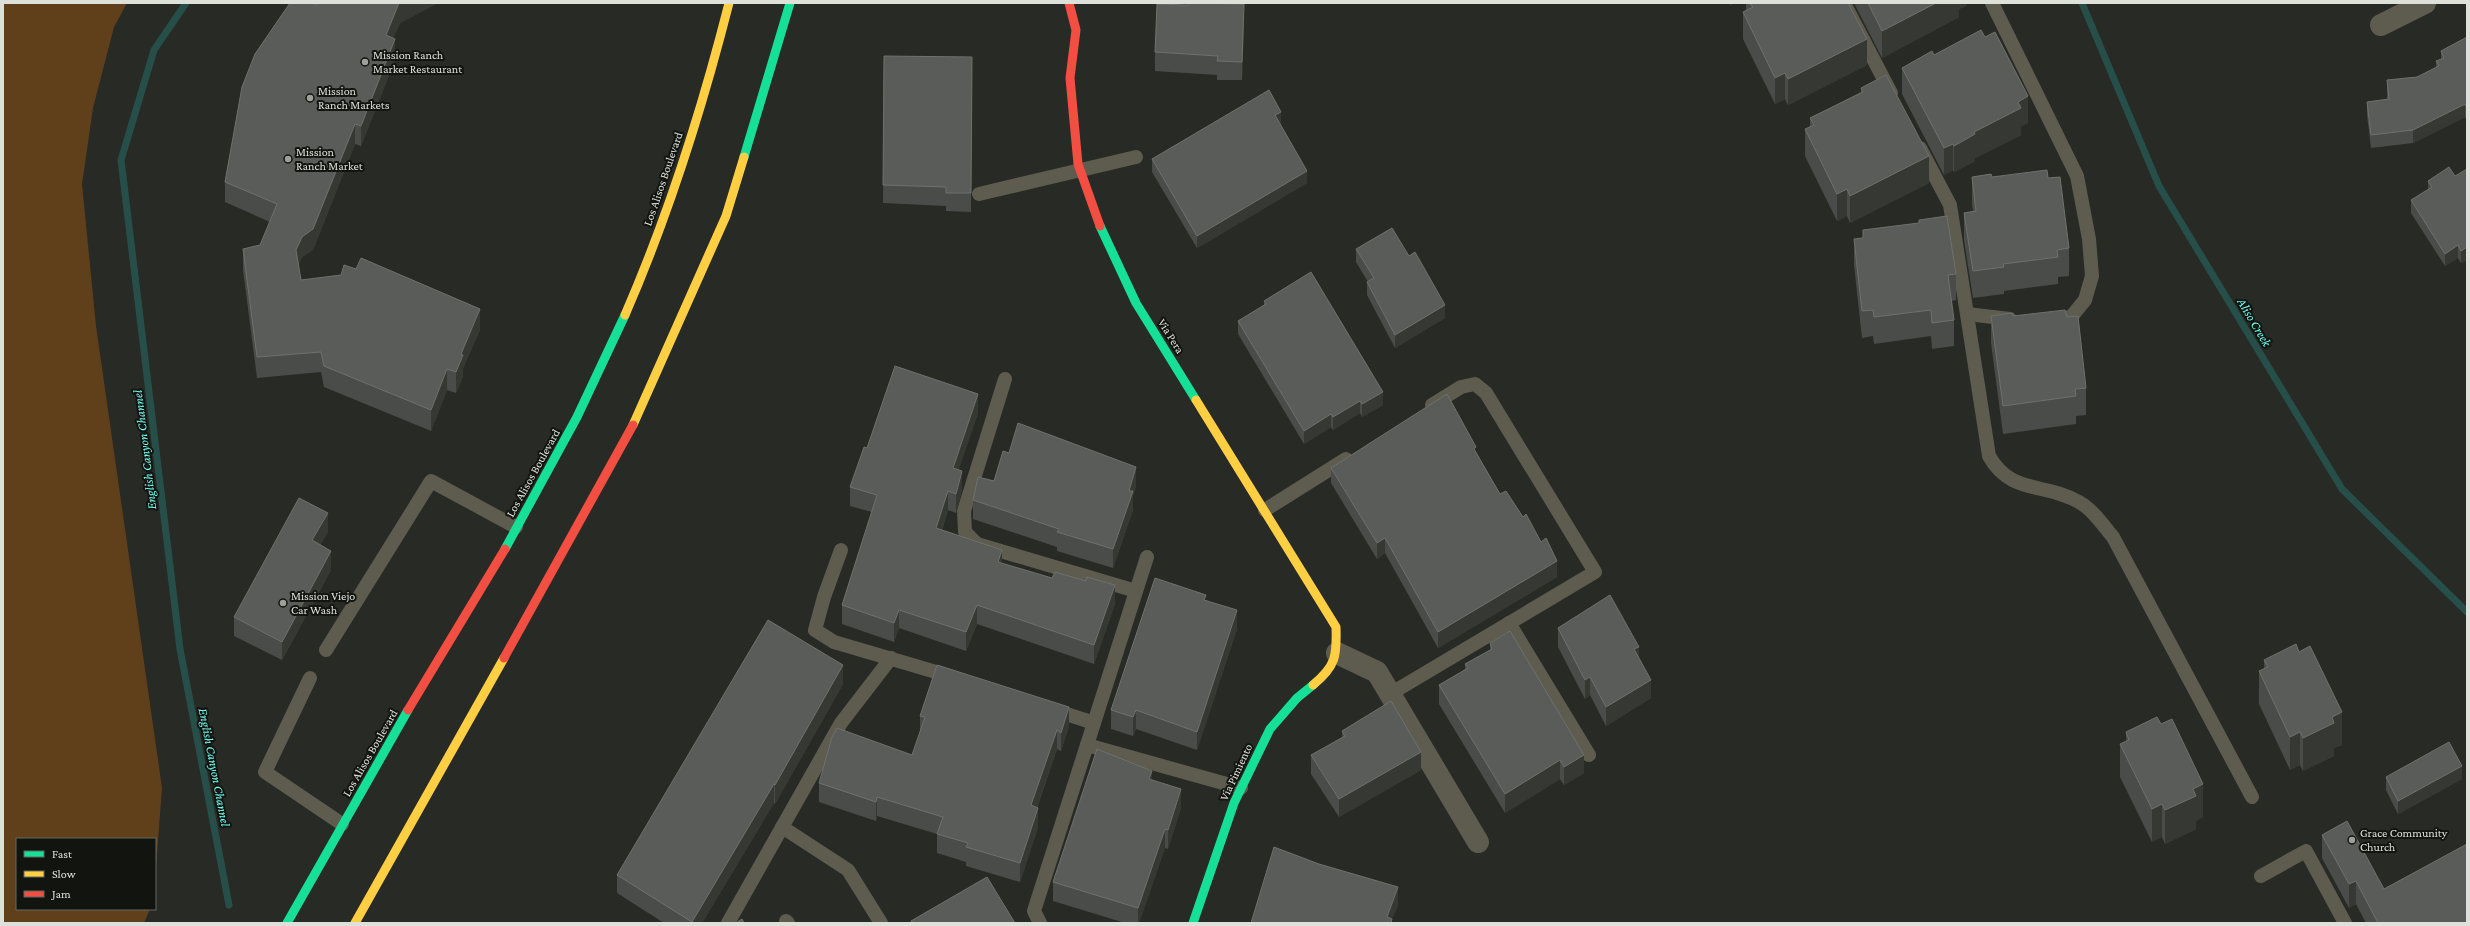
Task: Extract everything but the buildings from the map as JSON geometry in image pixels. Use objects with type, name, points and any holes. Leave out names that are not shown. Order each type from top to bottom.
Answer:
[{"type":"main road","points":[[355,923],[625,443],[726,216],[771,73],[790,3]]},
{"type":"main road","name":"Via Pera","points":[[1069,3],[1076,30],[1070,78],[1080,170],[1098,223],[1136,303],[1336,627],[1338,653]]},
{"type":"main road","name":"Los Alisos Boulevard","points":[[287,923],[342,824],[516,527],[573,425],[639,285],[686,150],[726,17],[733,5]]},
{"type":"main road","name":"Via Pimiento","points":[[1193,923],[1234,803],[1270,729],[1297,698],[1324,674],[1338,653]]},
{"type":"street","points":[[2382,25],[2424,3]]},
{"type":"street","points":[[1338,653],[1378,672],[1478,842]]},
{"type":"lane","points":[[1844,3],[1899,108]]},
{"type":"lane","points":[[1992,3],[2077,176],[2089,239],[2092,276],[2085,300],[2072,316],[2054,323],[2042,322]]},
{"type":"lane","points":[[1914,136],[1950,205],[1989,456],[2002,475],[2013,480],[2062,494],[2080,502],[2094,514],[2113,537],[2252,797]]},
{"type":"lane","points":[[979,194],[1136,157]]},
{"type":"lane","points":[[1967,314],[2022,320]]},
{"type":"lane","points":[[1005,379],[964,511],[965,532],[978,544],[1136,590]]},
{"type":"lane","points":[[1390,694],[1595,572],[1486,393],[1475,384],[1461,387],[1422,412]]},
{"type":"lane","points":[[1264,510],[1356,453]]},
{"type":"lane","points":[[326,650],[431,480],[516,527]]},
{"type":"lane","points":[[841,550],[824,597],[815,630],[834,642],[968,682]]},
{"type":"lane","points":[[1040,923],[1034,911],[1147,557]]},
{"type":"lane","points":[[1509,623],[1589,755]]},
{"type":"lane","points":[[728,923],[841,723],[891,658]]},
{"type":"lane","points":[[310,678],[265,772],[342,824]]},
{"type":"lane","points":[[1035,704],[1094,723]]},
{"type":"lane","points":[[1087,745],[1242,788]]},
{"type":"lane","points":[[782,827],[848,870],[881,923]]},
{"type":"lane","points":[[2261,876],[2306,851],[2345,923]]},
{"type":"shaded area","points":[[3,3],[127,3],[114,27],[93,108],[82,184],[96,326],[162,788],[156,867],[156,838],[16,838],[16,910],[150,910],[144,923],[3,923]]},
{"type":"waterway","name":"English Canyon Channel","points":[[186,3],[154,50],[121,160],[180,649],[229,905]]},
{"type":"waterway","name":"Aliso Creek","points":[[2082,3],[2159,186],[2342,489],[2467,612]]},
{"type":"traffic: fast","points":[[744,157],[790,3]]},
{"type":"traffic: fast","points":[[1100,226],[1136,303],[1196,400]]},
{"type":"traffic: fast","points":[[505,549],[577,417],[625,315]]},
{"type":"traffic: fast","points":[[1193,923],[1234,803],[1270,729],[1297,698],[1313,685]]},
{"type":"traffic: fast","points":[[287,923],[408,710]]},
{"type":"traffic: slow","points":[[625,315],[670,200],[708,82],[729,3]]},
{"type":"traffic: slow","points":[[633,425],[726,216],[744,157]]},
{"type":"traffic: slow","points":[[1196,400],[1336,627],[1334,660],[1321,678],[1313,685]]},
{"type":"traffic: slow","points":[[355,923],[504,658]]},
{"type":"traffic: jam","points":[[1069,3],[1076,30],[1070,78],[1078,164],[1100,226]]},
{"type":"traffic: jam","points":[[504,658],[633,425]]},
{"type":"traffic: jam","points":[[408,710],[505,549]]},
{"type":"place","name":"Mission Ranch Market Restaurant","points":[[365,62]]},
{"type":"place","name":"Mission Ranch Markets","points":[[310,98]]},
{"type":"place","name":"Mission Ranch Market","points":[[288,159]]},
{"type":"place","name":"Mission Viejo Car Wash","points":[[283,603]]},
{"type":"place","name":"Grace Community Church","points":[[2352,840]]}]
